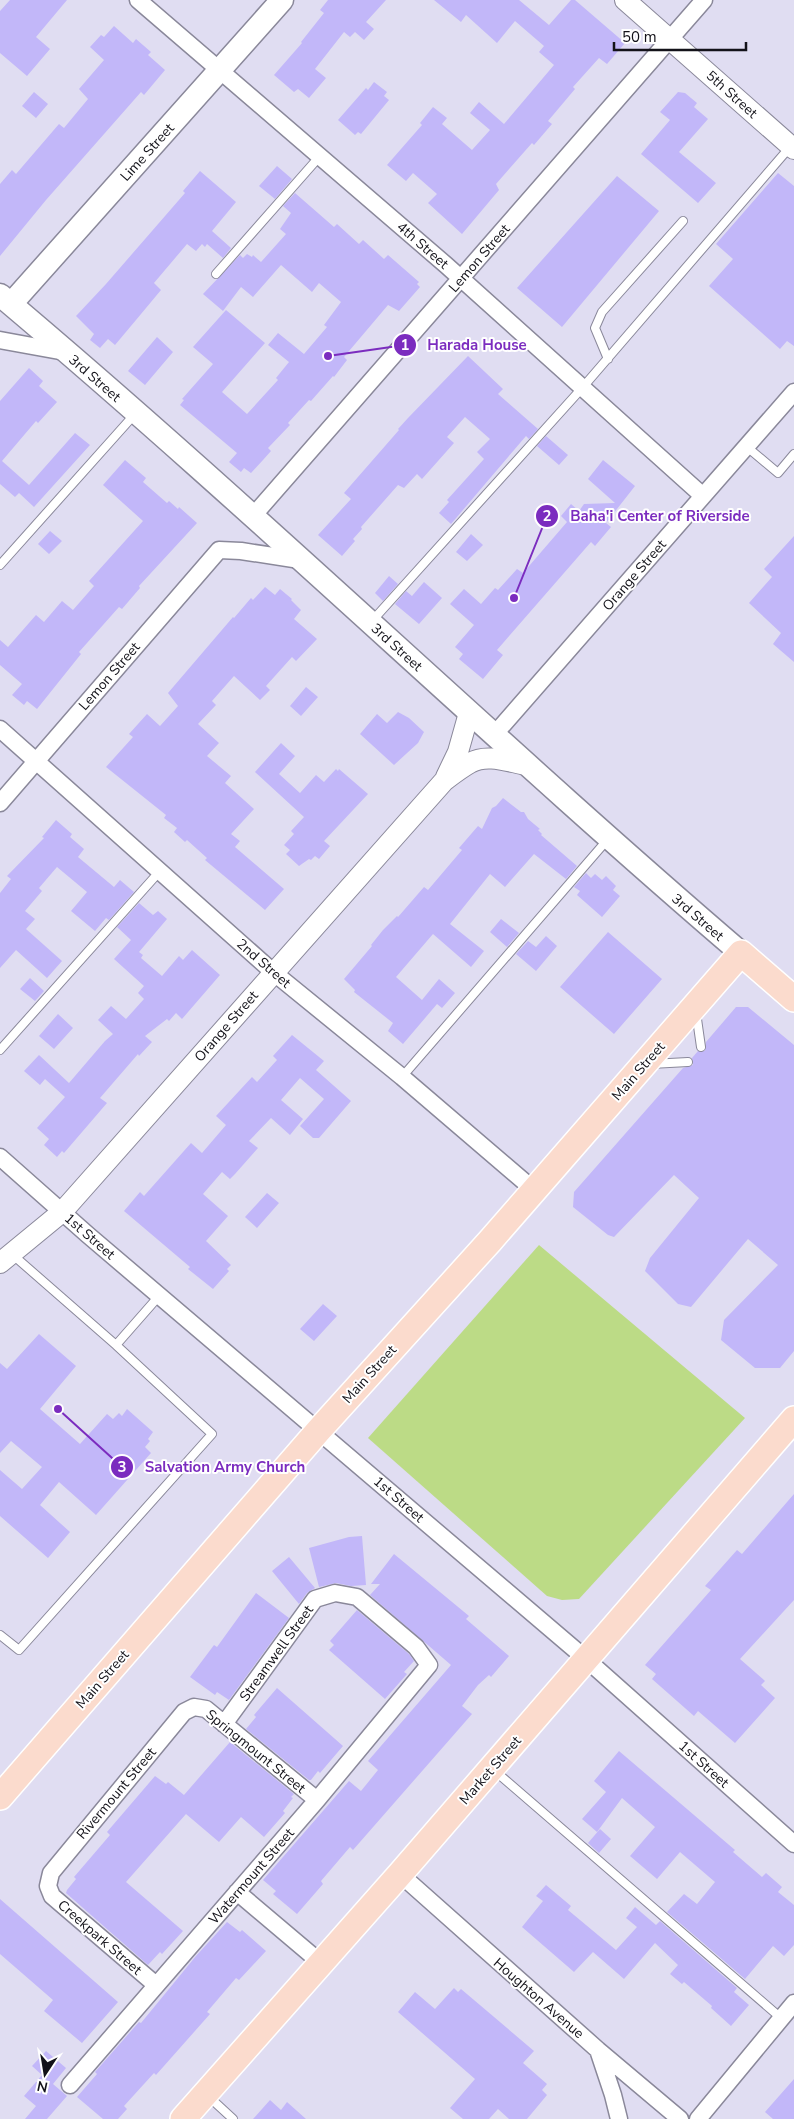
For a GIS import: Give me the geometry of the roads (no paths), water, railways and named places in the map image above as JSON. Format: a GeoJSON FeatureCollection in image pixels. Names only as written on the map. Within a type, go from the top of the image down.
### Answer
{"type":"FeatureCollection","features":[{"type":"Feature","properties":{"kind":"main road","name":"Lime Street"},"geometry":{"type":"LineString","coordinates":[[5,299],[220,70],[282,0]]}},
{"type":"Feature","properties":{"kind":"main road","name":"3rd Street"},"geometry":{"type":"LineString","coordinates":[[5,299],[253,516],[608,839],[794,999]]}},
{"type":"Feature","properties":{"kind":"main road","name":"Main Street"},"geometry":{"type":"LineString","coordinates":[[0,1797],[319,1430],[534,1190],[740,954]]}},
{"type":"Feature","properties":{"kind":"main road","name":"Market Street"},"geometry":{"type":"LineString","coordinates":[[183,2119],[400,1874],[793,1420]]}},
{"type":"Feature","properties":{"kind":"street","name":"4th Street"},"geometry":{"type":"LineString","coordinates":[[138,0],[461,278],[704,496]]}},
{"type":"Feature","properties":{"kind":"street","name":"5th Street"},"geometry":{"type":"LineString","coordinates":[[625,0],[792,147]]}},
{"type":"Feature","properties":{"kind":"street","name":"Lemon Street"},"geometry":{"type":"LineString","coordinates":[[253,516],[704,0]]}},
{"type":"Feature","properties":{"kind":"street"},"geometry":{"type":"LineString","coordinates":[[0,340],[65,352]]}},
{"type":"Feature","properties":{"kind":"street","name":"Orange Street"},"geometry":{"type":"LineString","coordinates":[[494,735],[794,392]]}},
{"type":"Feature","properties":{"kind":"street","name":"Lemon Street"},"geometry":{"type":"LineString","coordinates":[[0,803],[219,550],[300,560]]}},
{"type":"Feature","properties":{"kind":"street","name":"Orange Street"},"geometry":{"type":"LineString","coordinates":[[444,781],[458,752],[469,713]]}},
{"type":"Feature","properties":{"kind":"street","name":"2nd Street"},"geometry":{"type":"LineString","coordinates":[[0,730],[273,972],[402,1077],[534,1190]]}},
{"type":"Feature","properties":{"kind":"street","name":"Orange Street"},"geometry":{"type":"LineString","coordinates":[[6,1258],[62,1212],[444,781],[471,762],[491,758],[527,765]]}},
{"type":"Feature","properties":{"kind":"street","name":"1st Street"},"geometry":{"type":"LineString","coordinates":[[0,1157],[586,1659],[794,1844]]}},
{"type":"Feature","properties":{"kind":"street","name":"Watermount Street"},"geometry":{"type":"LineString","coordinates":[[70,2085],[317,1800],[429,1665],[416,1647],[357,1597],[335,1593]]}},
{"type":"Feature","properties":{"kind":"street","name":"Streamwell Street"},"geometry":{"type":"LineString","coordinates":[[224,1724],[315,1599],[335,1593]]}},
{"type":"Feature","properties":{"kind":"street","name":"Springmount Street"},"geometry":{"type":"LineString","coordinates":[[194,1707],[206,1709],[317,1800]]}},
{"type":"Feature","properties":{"kind":"street","name":"Rivermount Street"},"geometry":{"type":"LineString","coordinates":[[48,1886],[50,1873],[184,1712],[194,1707]]}},
{"type":"Feature","properties":{"kind":"street","name":"Houghton Avenue"},"geometry":{"type":"LineString","coordinates":[[400,1874],[598,2050],[680,2119]]}},
{"type":"Feature","properties":{"kind":"street","name":"Creekpark Street"},"geometry":{"type":"LineString","coordinates":[[48,1886],[52,1896],[156,1985]]}},
{"type":"Feature","properties":{"kind":"street"},"geometry":{"type":"LineString","coordinates":[[237,1892],[321,1963]]}},
{"type":"Feature","properties":{"kind":"street"},"geometry":{"type":"LineString","coordinates":[[698,2119],[794,2003]]}},
{"type":"Feature","properties":{"kind":"street"},"geometry":{"type":"LineString","coordinates":[[598,2050],[619,2119]]}},
{"type":"Feature","properties":{"kind":"lane"},"geometry":{"type":"LineString","coordinates":[[370,623],[608,359],[792,147]]}},
{"type":"Feature","properties":{"kind":"lane"},"geometry":{"type":"LineString","coordinates":[[216,274],[320,156]]}},
{"type":"Feature","properties":{"kind":"lane"},"geometry":{"type":"LineString","coordinates":[[608,359],[596,328],[602,312],[683,221]]}},
{"type":"Feature","properties":{"kind":"lane"},"geometry":{"type":"LineString","coordinates":[[0,565],[135,413]]}},
{"type":"Feature","properties":{"kind":"lane"},"geometry":{"type":"LineString","coordinates":[[747,447],[778,473],[794,454]]}},
{"type":"Feature","properties":{"kind":"lane"},"geometry":{"type":"LineString","coordinates":[[402,1077],[608,839]]}},
{"type":"Feature","properties":{"kind":"lane"},"geometry":{"type":"LineString","coordinates":[[0,1050],[160,871]]}},
{"type":"Feature","properties":{"kind":"lane"},"geometry":{"type":"LineString","coordinates":[[695,1007],[701,1047]]}},
{"type":"Feature","properties":{"kind":"lane"},"geometry":{"type":"LineString","coordinates":[[644,1064],[688,1062]]}},
{"type":"Feature","properties":{"kind":"lane"},"geometry":{"type":"LineString","coordinates":[[0,1635],[18,1650],[212,1434],[116,1345],[6,1258]]}},
{"type":"Feature","properties":{"kind":"lane"},"geometry":{"type":"LineString","coordinates":[[116,1345],[160,1296]]}},
{"type":"Feature","properties":{"kind":"lane"},"geometry":{"type":"LineString","coordinates":[[492,1768],[781,2018]]}},
{"type":"Feature","properties":{"kind":"lane"},"geometry":{"type":"LineString","coordinates":[[206,2094],[233,2119]]}},
{"type":"Feature","properties":{"kind":"place","name":"Harada House"},"geometry":{"type":"Point","coordinates":[328,356]}},
{"type":"Feature","properties":{"kind":"place","name":"Baha'i Center of Riverside"},"geometry":{"type":"Point","coordinates":[514,598]}},
{"type":"Feature","properties":{"kind":"place","name":"Salvation Army Church"},"geometry":{"type":"Point","coordinates":[58,1409]}}]}
